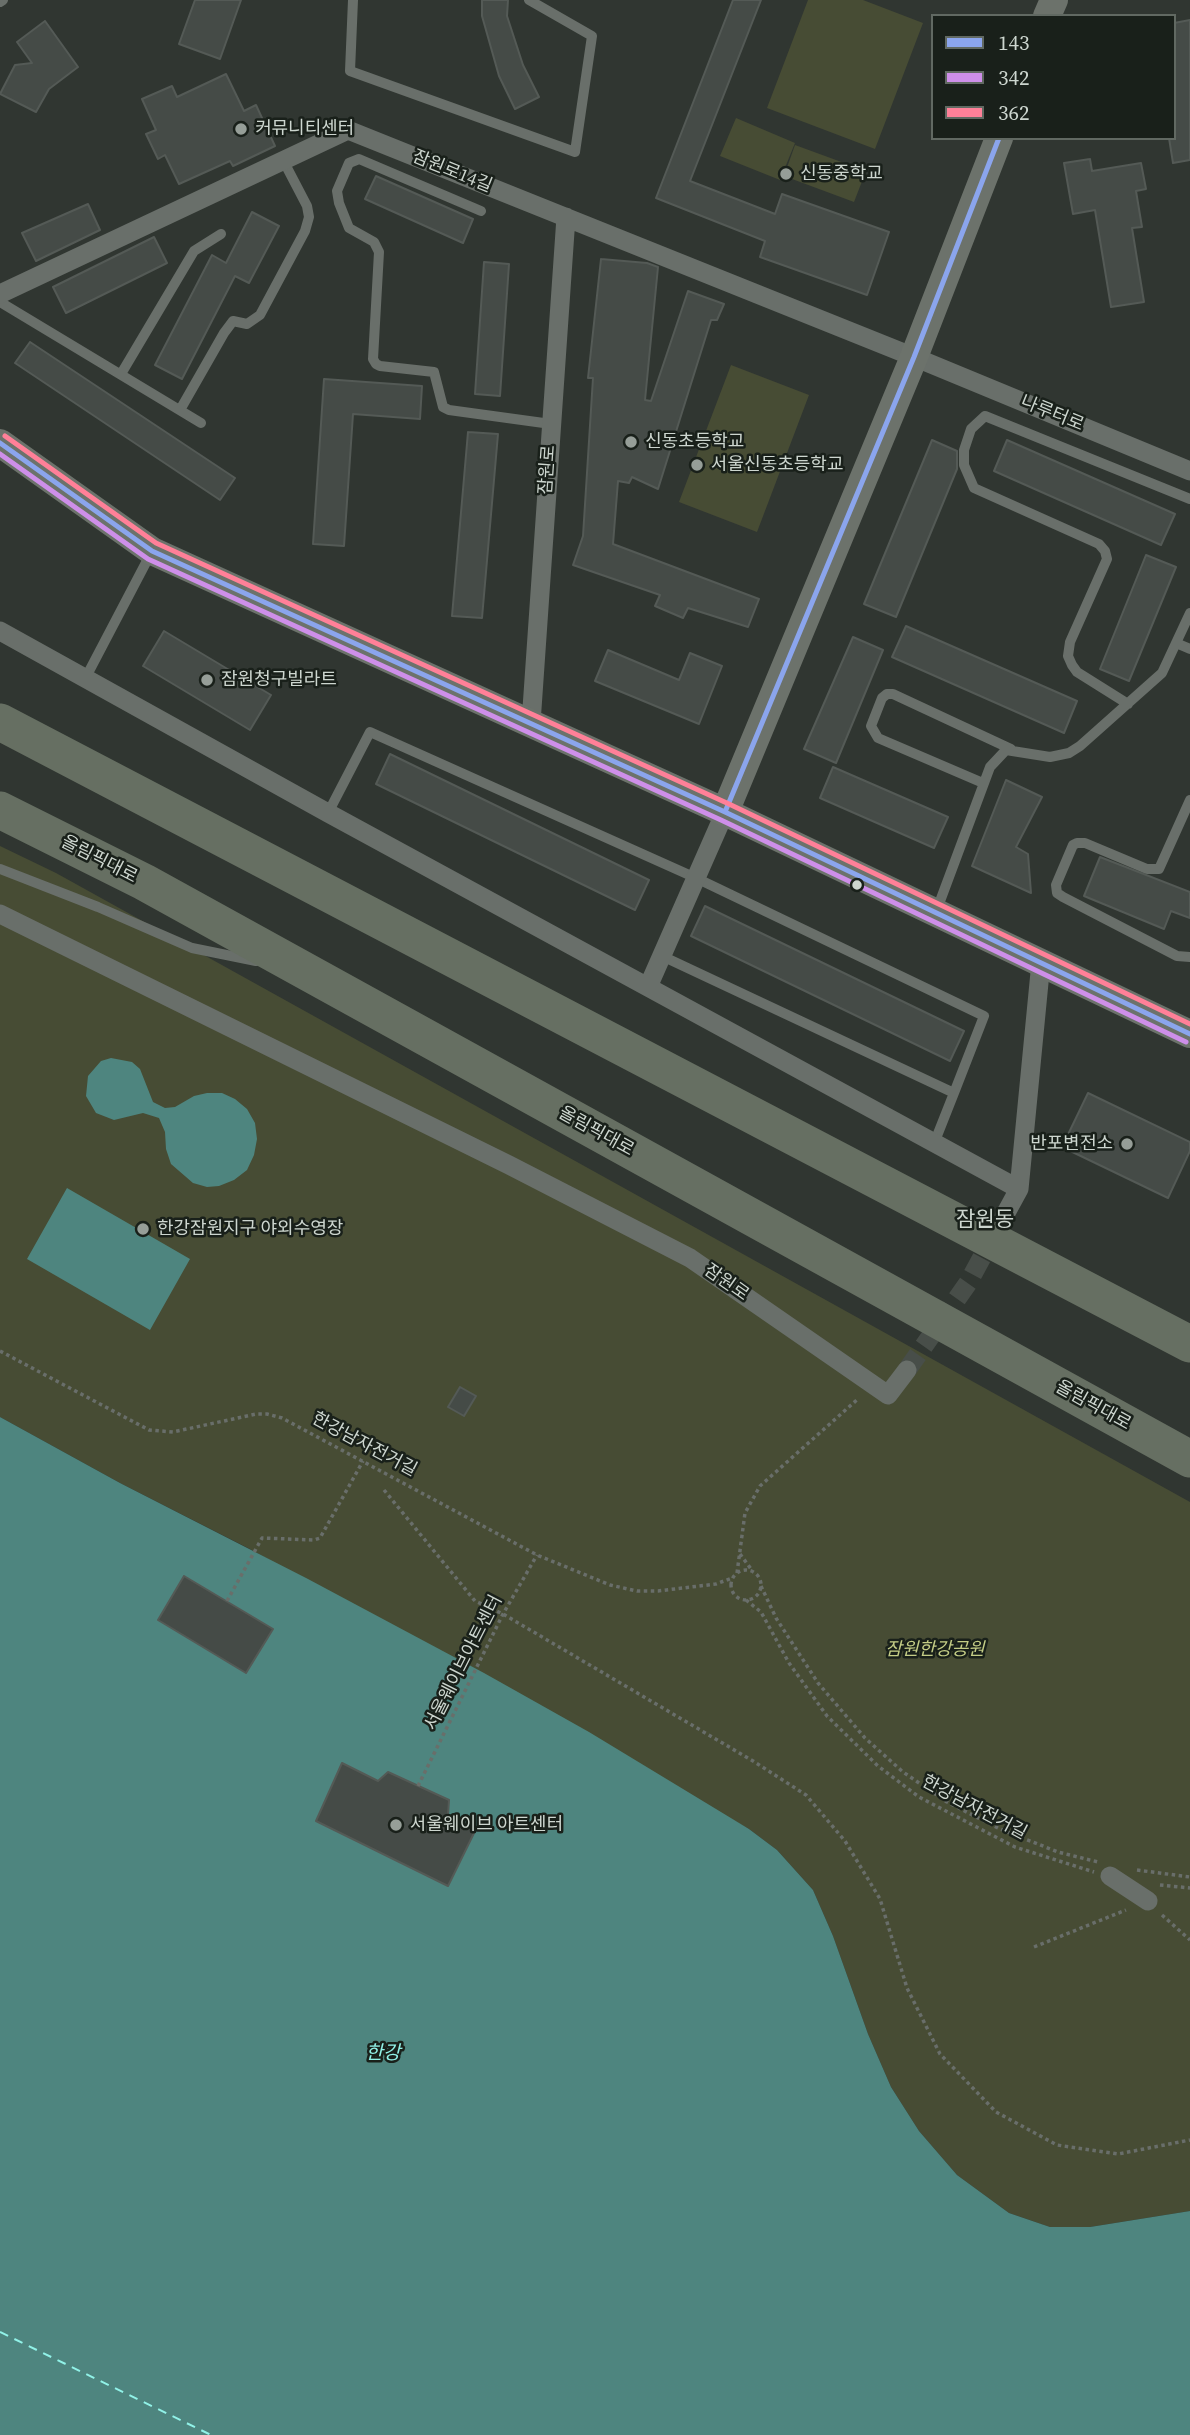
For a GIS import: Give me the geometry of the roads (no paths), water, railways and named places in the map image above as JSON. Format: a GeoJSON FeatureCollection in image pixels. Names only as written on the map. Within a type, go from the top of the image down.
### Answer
{"type":"FeatureCollection","features":[{"type":"Feature","properties":{"kind":"highway"},"geometry":{"type":"LineString","coordinates":[[0,722],[1190,1344]]}},
{"type":"Feature","properties":{"kind":"highway","name":"올림픽대로"},"geometry":{"type":"LineString","coordinates":[[0,810],[144,882],[1190,1459]]}},
{"type":"Feature","properties":{"kind":"main road"},"geometry":{"type":"LineString","coordinates":[[725,812],[914,357],[998,140]]}},
{"type":"Feature","properties":{"kind":"main road"},"geometry":{"type":"LineString","coordinates":[[0,443],[152,551],[725,812],[1190,1034]]}},
{"type":"Feature","properties":{"kind":"street","name":"잠원로14길"},"geometry":{"type":"LineString","coordinates":[[0,294],[348,130],[914,357]]}},
{"type":"Feature","properties":{"kind":"street","name":"잠원로"},"geometry":{"type":"LineString","coordinates":[[531,723],[566,217]]}},
{"type":"Feature","properties":{"kind":"street","name":"나루터로"},"geometry":{"type":"LineString","coordinates":[[914,357],[1190,471]]}},
{"type":"Feature","properties":{"kind":"street"},"geometry":{"type":"LineString","coordinates":[[0,631],[1019,1189]]}},
{"type":"Feature","properties":{"kind":"street"},"geometry":{"type":"LineString","coordinates":[[648,987],[725,812]]}},
{"type":"Feature","properties":{"kind":"street","name":"잠원로"},"geometry":{"type":"LineString","coordinates":[[0,914],[690,1258],[888,1395],[907,1370]]}},
{"type":"Feature","properties":{"kind":"street"},"geometry":{"type":"LineString","coordinates":[[1007,1211],[1019,1189],[1041,962]]}},
{"type":"Feature","properties":{"kind":"street"},"geometry":{"type":"LineString","coordinates":[[1108,1870],[1151,1893]]}},
{"type":"Feature","properties":{"kind":"lane"},"geometry":{"type":"LineString","coordinates":[[353,0],[350,71],[575,152],[592,36],[528,0]]}},
{"type":"Feature","properties":{"kind":"lane"},"geometry":{"type":"LineString","coordinates":[[379,167],[389,146]]}},
{"type":"Feature","properties":{"kind":"lane"},"geometry":{"type":"LineString","coordinates":[[481,211],[359,159],[349,163],[337,191],[349,228],[374,242],[379,252],[373,352],[376,364],[434,372],[443,407],[449,410],[551,424]]}},
{"type":"Feature","properties":{"kind":"lane"},"geometry":{"type":"LineString","coordinates":[[180,410],[233,321],[247,324],[260,314],[305,231],[309,217],[307,206],[283,160]]}},
{"type":"Feature","properties":{"kind":"lane"},"geometry":{"type":"LineString","coordinates":[[121,374],[194,251],[221,234]]}},
{"type":"Feature","properties":{"kind":"lane"},"geometry":{"type":"LineString","coordinates":[[0,302],[201,423]]}},
{"type":"Feature","properties":{"kind":"lane"},"geometry":{"type":"LineString","coordinates":[[1128,704],[1077,672],[1068,656],[1070,642],[1107,559],[1105,551],[1099,544],[974,488],[964,465],[964,450],[971,429],[985,416],[1190,499]]}},
{"type":"Feature","properties":{"kind":"lane"},"geometry":{"type":"LineString","coordinates":[[85,679],[152,551]]}},
{"type":"Feature","properties":{"kind":"lane"},"geometry":{"type":"LineString","coordinates":[[983,782],[878,738],[871,726],[882,698],[893,694],[1011,749],[1050,757],[1069,753],[1162,673],[1190,613]]}},
{"type":"Feature","properties":{"kind":"lane"},"geometry":{"type":"LineString","coordinates":[[1176,643],[1190,649]]}},
{"type":"Feature","properties":{"kind":"lane"},"geometry":{"type":"LineString","coordinates":[[328,813],[370,732],[696,878],[984,1017],[935,1141]]}},
{"type":"Feature","properties":{"kind":"lane"},"geometry":{"type":"LineString","coordinates":[[936,912],[983,782],[990,767],[1006,750],[1011,749]]}},
{"type":"Feature","properties":{"kind":"lane"},"geometry":{"type":"LineString","coordinates":[[1190,800],[1159,869],[1147,869],[1077,842],[1073,845],[1056,885],[1057,893],[1063,897],[1177,956],[1190,957]]}},
{"type":"Feature","properties":{"kind":"lane"},"geometry":{"type":"LineString","coordinates":[[0,869],[98,907],[192,948],[303,970]]}},
{"type":"Feature","properties":{"kind":"lane"},"geometry":{"type":"LineString","coordinates":[[662,956],[954,1093]]}},
{"type":"Feature","properties":{"kind":"water"},"geometry":{"type":"Polygon","coordinates":[[[111,1058],[132,1062],[140,1069],[153,1102],[165,1108],[175,1107],[194,1096],[207,1093],[222,1093],[235,1099],[247,1109],[255,1123],[257,1139],[247,1170],[234,1180],[219,1186],[207,1187],[193,1183],[171,1164],[166,1149],[165,1132],[159,1118],[143,1113],[114,1120],[96,1113],[86,1096],[88,1076],[101,1061],[111,1058]]]}},
{"type":"Feature","properties":{"kind":"water"},"geometry":{"type":"Polygon","coordinates":[[[67,1188],[190,1259],[150,1330],[27,1259],[67,1188]]]}},
{"type":"Feature","properties":{"kind":"water","name":"한강"},"geometry":{"type":"Polygon","coordinates":[[[0,1417],[120,1483],[484,1673],[589,1732],[749,1829],[777,1850],[813,1890],[891,2087],[919,2131],[957,2175],[1009,2213],[1050,2227],[1090,2227],[1190,2211],[1190,2435],[0,2435],[0,1417]]]}},
{"type":"Feature","properties":{"kind":"tunnel"},"geometry":{"type":"LineString","coordinates":[[907,1370],[968,1283],[1007,1211]]}},
{"type":"Feature","properties":{"kind":"place","name":"커뮤니티센터"},"geometry":{"type":"Point","coordinates":[241,129]}},
{"type":"Feature","properties":{"kind":"place","name":"신동중학교"},"geometry":{"type":"Point","coordinates":[786,174]}},
{"type":"Feature","properties":{"kind":"place","name":"신동초등학교"},"geometry":{"type":"Point","coordinates":[631,442]}},
{"type":"Feature","properties":{"kind":"place","name":"서울신동초등학교"},"geometry":{"type":"Point","coordinates":[697,465]}},
{"type":"Feature","properties":{"kind":"place","name":"잠원청구빌라트"},"geometry":{"type":"Point","coordinates":[207,680]}},
{"type":"Feature","properties":{"kind":"place","name":"반포변전소"},"geometry":{"type":"Point","coordinates":[1127,1144]}},
{"type":"Feature","properties":{"kind":"place","name":"한강잠원지구 야외수영장"},"geometry":{"type":"Point","coordinates":[143,1229]}},
{"type":"Feature","properties":{"kind":"place","name":"서울웨이브 아트센터"},"geometry":{"type":"Point","coordinates":[396,1825]}},
{"type":"Feature","properties":{"kind":"district","name":"잠원동"},"geometry":{"type":"Point","coordinates":[985,1221]}},
{"type":"Feature","properties":{"kind":"park label","name":"잠원한강공원"},"geometry":{"type":"Point","coordinates":[935,1650]}}]}
